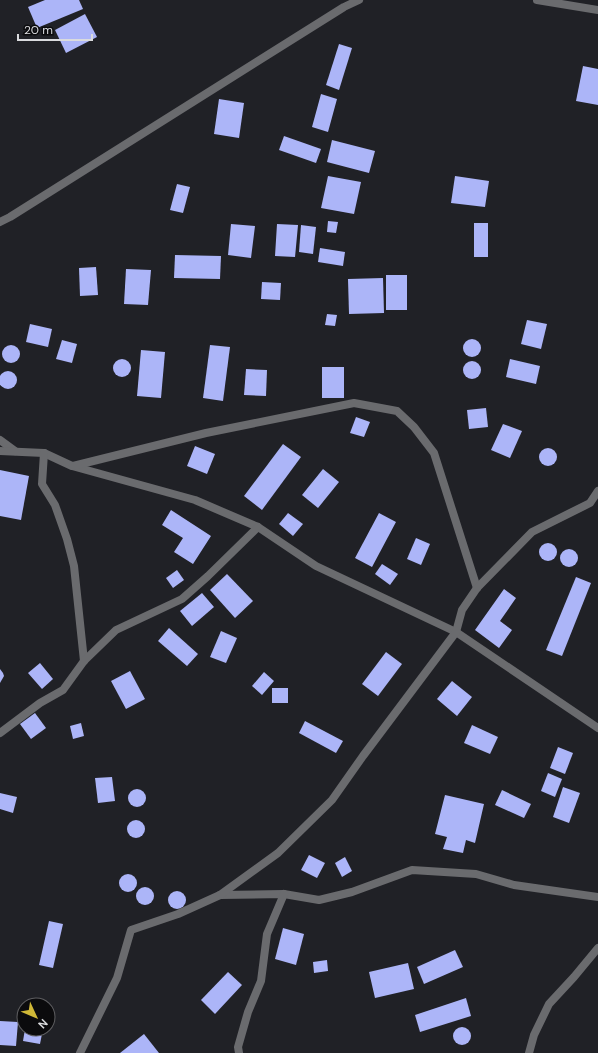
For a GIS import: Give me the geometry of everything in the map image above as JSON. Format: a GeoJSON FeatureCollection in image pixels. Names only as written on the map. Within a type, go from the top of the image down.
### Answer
{"type":"FeatureCollection","features":[{"type":"Feature","properties":{"kind":"street"},"geometry":{"type":"LineString","coordinates":[[0,222],[359,0]]}},
{"type":"Feature","properties":{"kind":"street"},"geometry":{"type":"LineString","coordinates":[[537,0],[598,10]]}},
{"type":"Feature","properties":{"kind":"street"},"geometry":{"type":"LineString","coordinates":[[72,466],[206,433],[354,403],[397,411],[414,426],[434,453],[477,588]]}},
{"type":"Feature","properties":{"kind":"street"},"geometry":{"type":"LineString","coordinates":[[0,440],[15,451]]}},
{"type":"Feature","properties":{"kind":"street"},"geometry":{"type":"LineString","coordinates":[[0,451],[44,453],[72,466],[195,500],[258,527],[316,566],[456,632],[598,728]]}},
{"type":"Feature","properties":{"kind":"street"},"geometry":{"type":"LineString","coordinates":[[44,453],[42,484],[55,505],[74,566],[84,661]]}},
{"type":"Feature","properties":{"kind":"street"},"geometry":{"type":"LineString","coordinates":[[80,1053],[117,978],[131,930],[178,914],[220,895],[278,853],[332,800],[362,756],[456,632],[462,610],[477,588],[532,532],[590,503],[598,491]]}},
{"type":"Feature","properties":{"kind":"street"},"geometry":{"type":"LineString","coordinates":[[0,733],[40,703],[63,690],[84,661],[116,630],[182,599],[258,527]]}},
{"type":"Feature","properties":{"kind":"street"},"geometry":{"type":"LineString","coordinates":[[220,895],[284,894],[319,900],[352,892],[412,870],[476,874],[514,885],[598,897]]}},
{"type":"Feature","properties":{"kind":"street"},"geometry":{"type":"LineString","coordinates":[[239,1053],[238,1046],[248,1012],[261,981],[267,934],[284,894]]}},
{"type":"Feature","properties":{"kind":"street"},"geometry":{"type":"LineString","coordinates":[[529,1053],[534,1035],[549,1004],[598,948]]}},
{"type":"Feature","properties":{"kind":"building"},"geometry":{"type":"Polygon","coordinates":[[[45,0],[79,0],[83,9],[37,28],[28,7],[45,0]]]}},
{"type":"Feature","properties":{"kind":"building"},"geometry":{"type":"Polygon","coordinates":[[[85,14],[97,37],[66,53],[55,30],[85,14]]]}},
{"type":"Feature","properties":{"kind":"building"},"geometry":{"type":"Polygon","coordinates":[[[339,44],[352,48],[339,90],[326,85],[339,44]]]}},
{"type":"Feature","properties":{"kind":"building"},"geometry":{"type":"Polygon","coordinates":[[[583,66],[598,69],[598,105],[576,101],[583,66]]]}},
{"type":"Feature","properties":{"kind":"building"},"geometry":{"type":"Polygon","coordinates":[[[321,94],[337,99],[328,132],[312,127],[321,94]]]}},
{"type":"Feature","properties":{"kind":"building"},"geometry":{"type":"Polygon","coordinates":[[[219,99],[244,103],[239,138],[214,134],[219,99]]]}},
{"type":"Feature","properties":{"kind":"building"},"geometry":{"type":"Polygon","coordinates":[[[284,136],[321,149],[316,163],[279,150],[284,136]]]}},
{"type":"Feature","properties":{"kind":"building"},"geometry":{"type":"Polygon","coordinates":[[[332,140],[375,151],[369,173],[327,162],[332,140]]]}},
{"type":"Feature","properties":{"kind":"building"},"geometry":{"type":"Polygon","coordinates":[[[328,176],[361,182],[354,214],[321,208],[328,176]]]}},
{"type":"Feature","properties":{"kind":"building"},"geometry":{"type":"Polygon","coordinates":[[[455,176],[489,181],[485,207],[451,203],[455,176]]]}},
{"type":"Feature","properties":{"kind":"building"},"geometry":{"type":"Polygon","coordinates":[[[177,184],[190,187],[183,213],[170,210],[177,184]]]}},
{"type":"Feature","properties":{"kind":"building"},"geometry":{"type":"Polygon","coordinates":[[[328,221],[338,222],[336,233],[327,232],[328,221]]]}},
{"type":"Feature","properties":{"kind":"building"},"geometry":{"type":"Polygon","coordinates":[[[474,223],[488,223],[488,257],[474,257],[474,223]]]}},
{"type":"Feature","properties":{"kind":"building"},"geometry":{"type":"Polygon","coordinates":[[[231,224],[255,226],[251,258],[228,255],[231,224]]]}},
{"type":"Feature","properties":{"kind":"building"},"geometry":{"type":"Polygon","coordinates":[[[277,224],[298,225],[295,257],[275,256],[277,224]]]}},
{"type":"Feature","properties":{"kind":"building"},"geometry":{"type":"Polygon","coordinates":[[[301,225],[316,227],[313,254],[299,252],[301,225]]]}},
{"type":"Feature","properties":{"kind":"building"},"geometry":{"type":"Polygon","coordinates":[[[320,248],[345,252],[343,266],[318,262],[320,248]]]}},
{"type":"Feature","properties":{"kind":"building"},"geometry":{"type":"Polygon","coordinates":[[[175,255],[221,256],[220,279],[174,278],[175,255]]]}},
{"type":"Feature","properties":{"kind":"building"},"geometry":{"type":"Polygon","coordinates":[[[96,267],[98,295],[80,296],[79,268],[96,267]]]}},
{"type":"Feature","properties":{"kind":"building"},"geometry":{"type":"Polygon","coordinates":[[[126,269],[151,270],[148,305],[124,304],[126,269]]]}},
{"type":"Feature","properties":{"kind":"building"},"geometry":{"type":"Polygon","coordinates":[[[386,275],[407,275],[407,310],[386,310],[386,275]]]}},
{"type":"Feature","properties":{"kind":"building"},"geometry":{"type":"Polygon","coordinates":[[[383,278],[384,313],[349,314],[348,279],[383,278]]]}},
{"type":"Feature","properties":{"kind":"building"},"geometry":{"type":"Polygon","coordinates":[[[262,282],[281,283],[280,300],[261,299],[262,282]]]}},
{"type":"Feature","properties":{"kind":"building"},"geometry":{"type":"Polygon","coordinates":[[[327,314],[337,315],[335,326],[325,325],[327,314]]]}},
{"type":"Feature","properties":{"kind":"building"},"geometry":{"type":"Polygon","coordinates":[[[527,320],[547,324],[541,349],[521,344],[527,320]]]}},
{"type":"Feature","properties":{"kind":"building"},"geometry":{"type":"Polygon","coordinates":[[[30,324],[52,329],[48,347],[26,342],[30,324]]]}},
{"type":"Feature","properties":{"kind":"building"},"geometry":{"type":"Polygon","coordinates":[[[472,339],[478,342],[481,348],[478,354],[472,357],[466,354],[463,348],[466,342],[472,339]]]}},
{"type":"Feature","properties":{"kind":"building"},"geometry":{"type":"Polygon","coordinates":[[[62,340],[77,344],[72,363],[56,359],[62,340]]]}},
{"type":"Feature","properties":{"kind":"building"},"geometry":{"type":"Polygon","coordinates":[[[11,345],[17,348],[20,354],[17,360],[11,363],[5,360],[2,354],[5,348],[11,345]]]}},
{"type":"Feature","properties":{"kind":"building"},"geometry":{"type":"Polygon","coordinates":[[[210,345],[230,347],[223,401],[203,398],[210,345]]]}},
{"type":"Feature","properties":{"kind":"building"},"geometry":{"type":"Polygon","coordinates":[[[141,350],[165,352],[161,398],[137,396],[141,350]]]}},
{"type":"Feature","properties":{"kind":"building"},"geometry":{"type":"Polygon","coordinates":[[[122,359],[128,362],[131,368],[128,374],[122,377],[116,374],[113,368],[116,362],[122,359]]]}},
{"type":"Feature","properties":{"kind":"building"},"geometry":{"type":"Polygon","coordinates":[[[510,359],[540,366],[536,384],[506,377],[510,359]]]}},
{"type":"Feature","properties":{"kind":"building"},"geometry":{"type":"Polygon","coordinates":[[[472,361],[478,364],[481,370],[478,376],[472,379],[466,376],[463,370],[466,364],[472,361]]]}},
{"type":"Feature","properties":{"kind":"building"},"geometry":{"type":"Polygon","coordinates":[[[322,367],[344,367],[344,398],[322,398],[322,367]]]}},
{"type":"Feature","properties":{"kind":"building"},"geometry":{"type":"Polygon","coordinates":[[[246,369],[267,370],[266,396],[244,395],[246,369]]]}},
{"type":"Feature","properties":{"kind":"building"},"geometry":{"type":"Polygon","coordinates":[[[8,371],[14,374],[17,380],[14,386],[8,389],[2,386],[-1,380],[2,374],[8,371]]]}},
{"type":"Feature","properties":{"kind":"building"},"geometry":{"type":"Polygon","coordinates":[[[486,408],[488,427],[469,429],[467,410],[486,408]]]}},
{"type":"Feature","properties":{"kind":"building"},"geometry":{"type":"Polygon","coordinates":[[[356,417],[370,422],[364,437],[350,433],[356,417]]]}},
{"type":"Feature","properties":{"kind":"building"},"geometry":{"type":"Polygon","coordinates":[[[503,424],[522,431],[510,458],[491,450],[503,424]]]}},
{"type":"Feature","properties":{"kind":"building"},"geometry":{"type":"Polygon","coordinates":[[[283,444],[301,457],[262,510],[244,496],[283,444]]]}},
{"type":"Feature","properties":{"kind":"building"},"geometry":{"type":"Polygon","coordinates":[[[195,446],[215,454],[207,474],[187,466],[195,446]]]}},
{"type":"Feature","properties":{"kind":"building"},"geometry":{"type":"Polygon","coordinates":[[[548,448],[554,451],[557,457],[554,463],[548,466],[542,463],[539,457],[542,451],[548,448]]]}},
{"type":"Feature","properties":{"kind":"building"},"geometry":{"type":"Polygon","coordinates":[[[323,469],[339,482],[318,508],[302,495],[323,469]]]}},
{"type":"Feature","properties":{"kind":"building"},"geometry":{"type":"Polygon","coordinates":[[[0,470],[29,476],[21,520],[0,516],[0,470]]]}},
{"type":"Feature","properties":{"kind":"building"},"geometry":{"type":"Polygon","coordinates":[[[171,510],[211,536],[193,564],[174,552],[183,538],[162,525],[171,510]]]}},
{"type":"Feature","properties":{"kind":"building"},"geometry":{"type":"Polygon","coordinates":[[[288,513],[303,524],[293,536],[279,524],[288,513]]]}},
{"type":"Feature","properties":{"kind":"building"},"geometry":{"type":"Polygon","coordinates":[[[379,513],[396,522],[372,567],[355,558],[379,513]]]}},
{"type":"Feature","properties":{"kind":"building"},"geometry":{"type":"Polygon","coordinates":[[[416,538],[430,544],[421,565],[407,559],[416,538]]]}},
{"type":"Feature","properties":{"kind":"building"},"geometry":{"type":"Polygon","coordinates":[[[548,543],[554,546],[557,552],[554,558],[548,561],[542,558],[539,552],[542,546],[548,543]]]}},
{"type":"Feature","properties":{"kind":"building"},"geometry":{"type":"Polygon","coordinates":[[[569,549],[575,552],[578,558],[575,564],[569,567],[563,564],[560,558],[563,552],[569,549]]]}},
{"type":"Feature","properties":{"kind":"building"},"geometry":{"type":"Polygon","coordinates":[[[382,564],[398,574],[390,585],[375,574],[382,564]]]}},
{"type":"Feature","properties":{"kind":"building"},"geometry":{"type":"Polygon","coordinates":[[[177,570],[184,580],[173,588],[166,578],[177,570]]]}},
{"type":"Feature","properties":{"kind":"building"},"geometry":{"type":"Polygon","coordinates":[[[227,574],[253,601],[235,618],[210,590],[227,574]]]}},
{"type":"Feature","properties":{"kind":"building"},"geometry":{"type":"Polygon","coordinates":[[[576,577],[591,583],[562,656],[546,650],[576,577]]]}},
{"type":"Feature","properties":{"kind":"building"},"geometry":{"type":"Polygon","coordinates":[[[504,589],[516,598],[500,621],[512,630],[499,648],[475,630],[504,589]]]}},
{"type":"Feature","properties":{"kind":"building"},"geometry":{"type":"Polygon","coordinates":[[[202,593],[214,607],[192,626],[180,611],[202,593]]]}},
{"type":"Feature","properties":{"kind":"building"},"geometry":{"type":"Polygon","coordinates":[[[169,628],[198,654],[187,666],[158,641],[169,628]]]}},
{"type":"Feature","properties":{"kind":"building"},"geometry":{"type":"Polygon","coordinates":[[[221,631],[237,638],[226,663],[210,657],[221,631]]]}},
{"type":"Feature","properties":{"kind":"building"},"geometry":{"type":"Polygon","coordinates":[[[386,652],[402,664],[378,696],[362,684],[386,652]]]}},
{"type":"Feature","properties":{"kind":"building"},"geometry":{"type":"Polygon","coordinates":[[[40,663],[53,679],[42,689],[28,673],[40,663]]]}},
{"type":"Feature","properties":{"kind":"building"},"geometry":{"type":"Polygon","coordinates":[[[0,669],[4,676],[0,683],[0,669]]]}},
{"type":"Feature","properties":{"kind":"building"},"geometry":{"type":"Polygon","coordinates":[[[130,671],[145,699],[126,709],[111,681],[130,671]]]}},
{"type":"Feature","properties":{"kind":"building"},"geometry":{"type":"Polygon","coordinates":[[[264,672],[274,681],[262,695],[252,686],[264,672]]]}},
{"type":"Feature","properties":{"kind":"building"},"geometry":{"type":"Polygon","coordinates":[[[452,681],[472,697],[457,716],[437,699],[452,681]]]}},
{"type":"Feature","properties":{"kind":"building"},"geometry":{"type":"Polygon","coordinates":[[[272,688],[288,688],[288,703],[272,703],[272,688]]]}},
{"type":"Feature","properties":{"kind":"building"},"geometry":{"type":"Polygon","coordinates":[[[35,713],[46,728],[31,739],[20,724],[35,713]]]}},
{"type":"Feature","properties":{"kind":"building"},"geometry":{"type":"Polygon","coordinates":[[[305,721],[343,741],[336,753],[299,733],[305,721]]]}},
{"type":"Feature","properties":{"kind":"building"},"geometry":{"type":"Polygon","coordinates":[[[81,723],[84,736],[73,739],[70,726],[81,723]]]}},
{"type":"Feature","properties":{"kind":"building"},"geometry":{"type":"Polygon","coordinates":[[[472,725],[498,737],[490,754],[464,743],[472,725]]]}},
{"type":"Feature","properties":{"kind":"building"},"geometry":{"type":"Polygon","coordinates":[[[558,747],[573,753],[565,774],[550,768],[558,747]]]}},
{"type":"Feature","properties":{"kind":"building"},"geometry":{"type":"Polygon","coordinates":[[[548,773],[562,779],[555,797],[541,791],[548,773]]]}},
{"type":"Feature","properties":{"kind":"building"},"geometry":{"type":"Polygon","coordinates":[[[112,777],[115,801],[98,803],[95,778],[112,777]]]}},
{"type":"Feature","properties":{"kind":"building"},"geometry":{"type":"Polygon","coordinates":[[[563,787],[580,793],[569,823],[553,817],[563,787]]]}},
{"type":"Feature","properties":{"kind":"building"},"geometry":{"type":"Polygon","coordinates":[[[137,789],[143,792],[146,798],[143,804],[137,807],[131,804],[128,798],[131,792],[137,789]]]}},
{"type":"Feature","properties":{"kind":"building"},"geometry":{"type":"Polygon","coordinates":[[[502,790],[531,804],[524,818],[495,805],[502,790]]]}},
{"type":"Feature","properties":{"kind":"building"},"geometry":{"type":"Polygon","coordinates":[[[0,793],[17,797],[13,813],[0,809],[0,793]]]}},
{"type":"Feature","properties":{"kind":"building"},"geometry":{"type":"Polygon","coordinates":[[[445,795],[484,804],[475,843],[466,840],[463,853],[443,849],[447,837],[435,834],[445,795]]]}},
{"type":"Feature","properties":{"kind":"building"},"geometry":{"type":"Polygon","coordinates":[[[136,820],[142,823],[145,829],[142,835],[136,838],[130,835],[127,829],[130,823],[136,820]]]}},
{"type":"Feature","properties":{"kind":"building"},"geometry":{"type":"Polygon","coordinates":[[[309,855],[325,863],[317,878],[301,870],[309,855]]]}},
{"type":"Feature","properties":{"kind":"building"},"geometry":{"type":"Polygon","coordinates":[[[345,857],[352,871],[342,877],[335,863],[345,857]]]}},
{"type":"Feature","properties":{"kind":"building"},"geometry":{"type":"Polygon","coordinates":[[[128,874],[134,877],[137,883],[134,889],[128,892],[122,889],[119,883],[122,877],[128,874]]]}},
{"type":"Feature","properties":{"kind":"building"},"geometry":{"type":"Polygon","coordinates":[[[145,887],[151,890],[154,896],[151,902],[145,905],[139,902],[136,896],[139,890],[145,887]]]}},
{"type":"Feature","properties":{"kind":"building"},"geometry":{"type":"Polygon","coordinates":[[[177,891],[183,894],[186,900],[183,906],[177,909],[171,906],[168,900],[171,894],[177,891]]]}},
{"type":"Feature","properties":{"kind":"building"},"geometry":{"type":"Polygon","coordinates":[[[49,921],[63,924],[53,968],[39,965],[49,921]]]}},
{"type":"Feature","properties":{"kind":"building"},"geometry":{"type":"Polygon","coordinates":[[[283,928],[304,934],[296,965],[275,959],[283,928]]]}},
{"type":"Feature","properties":{"kind":"building"},"geometry":{"type":"Polygon","coordinates":[[[455,950],[463,967],[424,984],[417,967],[455,950]]]}},
{"type":"Feature","properties":{"kind":"building"},"geometry":{"type":"Polygon","coordinates":[[[327,960],[328,971],[314,973],[313,962],[327,960]]]}},
{"type":"Feature","properties":{"kind":"building"},"geometry":{"type":"Polygon","coordinates":[[[408,963],[414,989],[375,998],[369,972],[408,963]]]}},
{"type":"Feature","properties":{"kind":"building"},"geometry":{"type":"Polygon","coordinates":[[[228,972],[242,985],[215,1014],[201,1000],[228,972]]]}},
{"type":"Feature","properties":{"kind":"building"},"geometry":{"type":"Polygon","coordinates":[[[466,998],[471,1016],[420,1032],[415,1015],[466,998]]]}},
{"type":"Feature","properties":{"kind":"building"},"geometry":{"type":"Polygon","coordinates":[[[0,1021],[16,1022],[16,1046],[0,1045],[0,1021]]]}},
{"type":"Feature","properties":{"kind":"building"},"geometry":{"type":"Polygon","coordinates":[[[462,1027],[468,1030],[471,1036],[468,1042],[462,1045],[456,1042],[453,1036],[456,1030],[462,1027]]]}},
{"type":"Feature","properties":{"kind":"building"},"geometry":{"type":"Polygon","coordinates":[[[144,1034],[159,1053],[120,1053],[144,1034]]]}},
{"type":"Feature","properties":{"kind":"building"},"geometry":{"type":"Polygon","coordinates":[[[24,1037],[41,1037],[40,1044],[23,1041],[24,1037]]]}}]}
